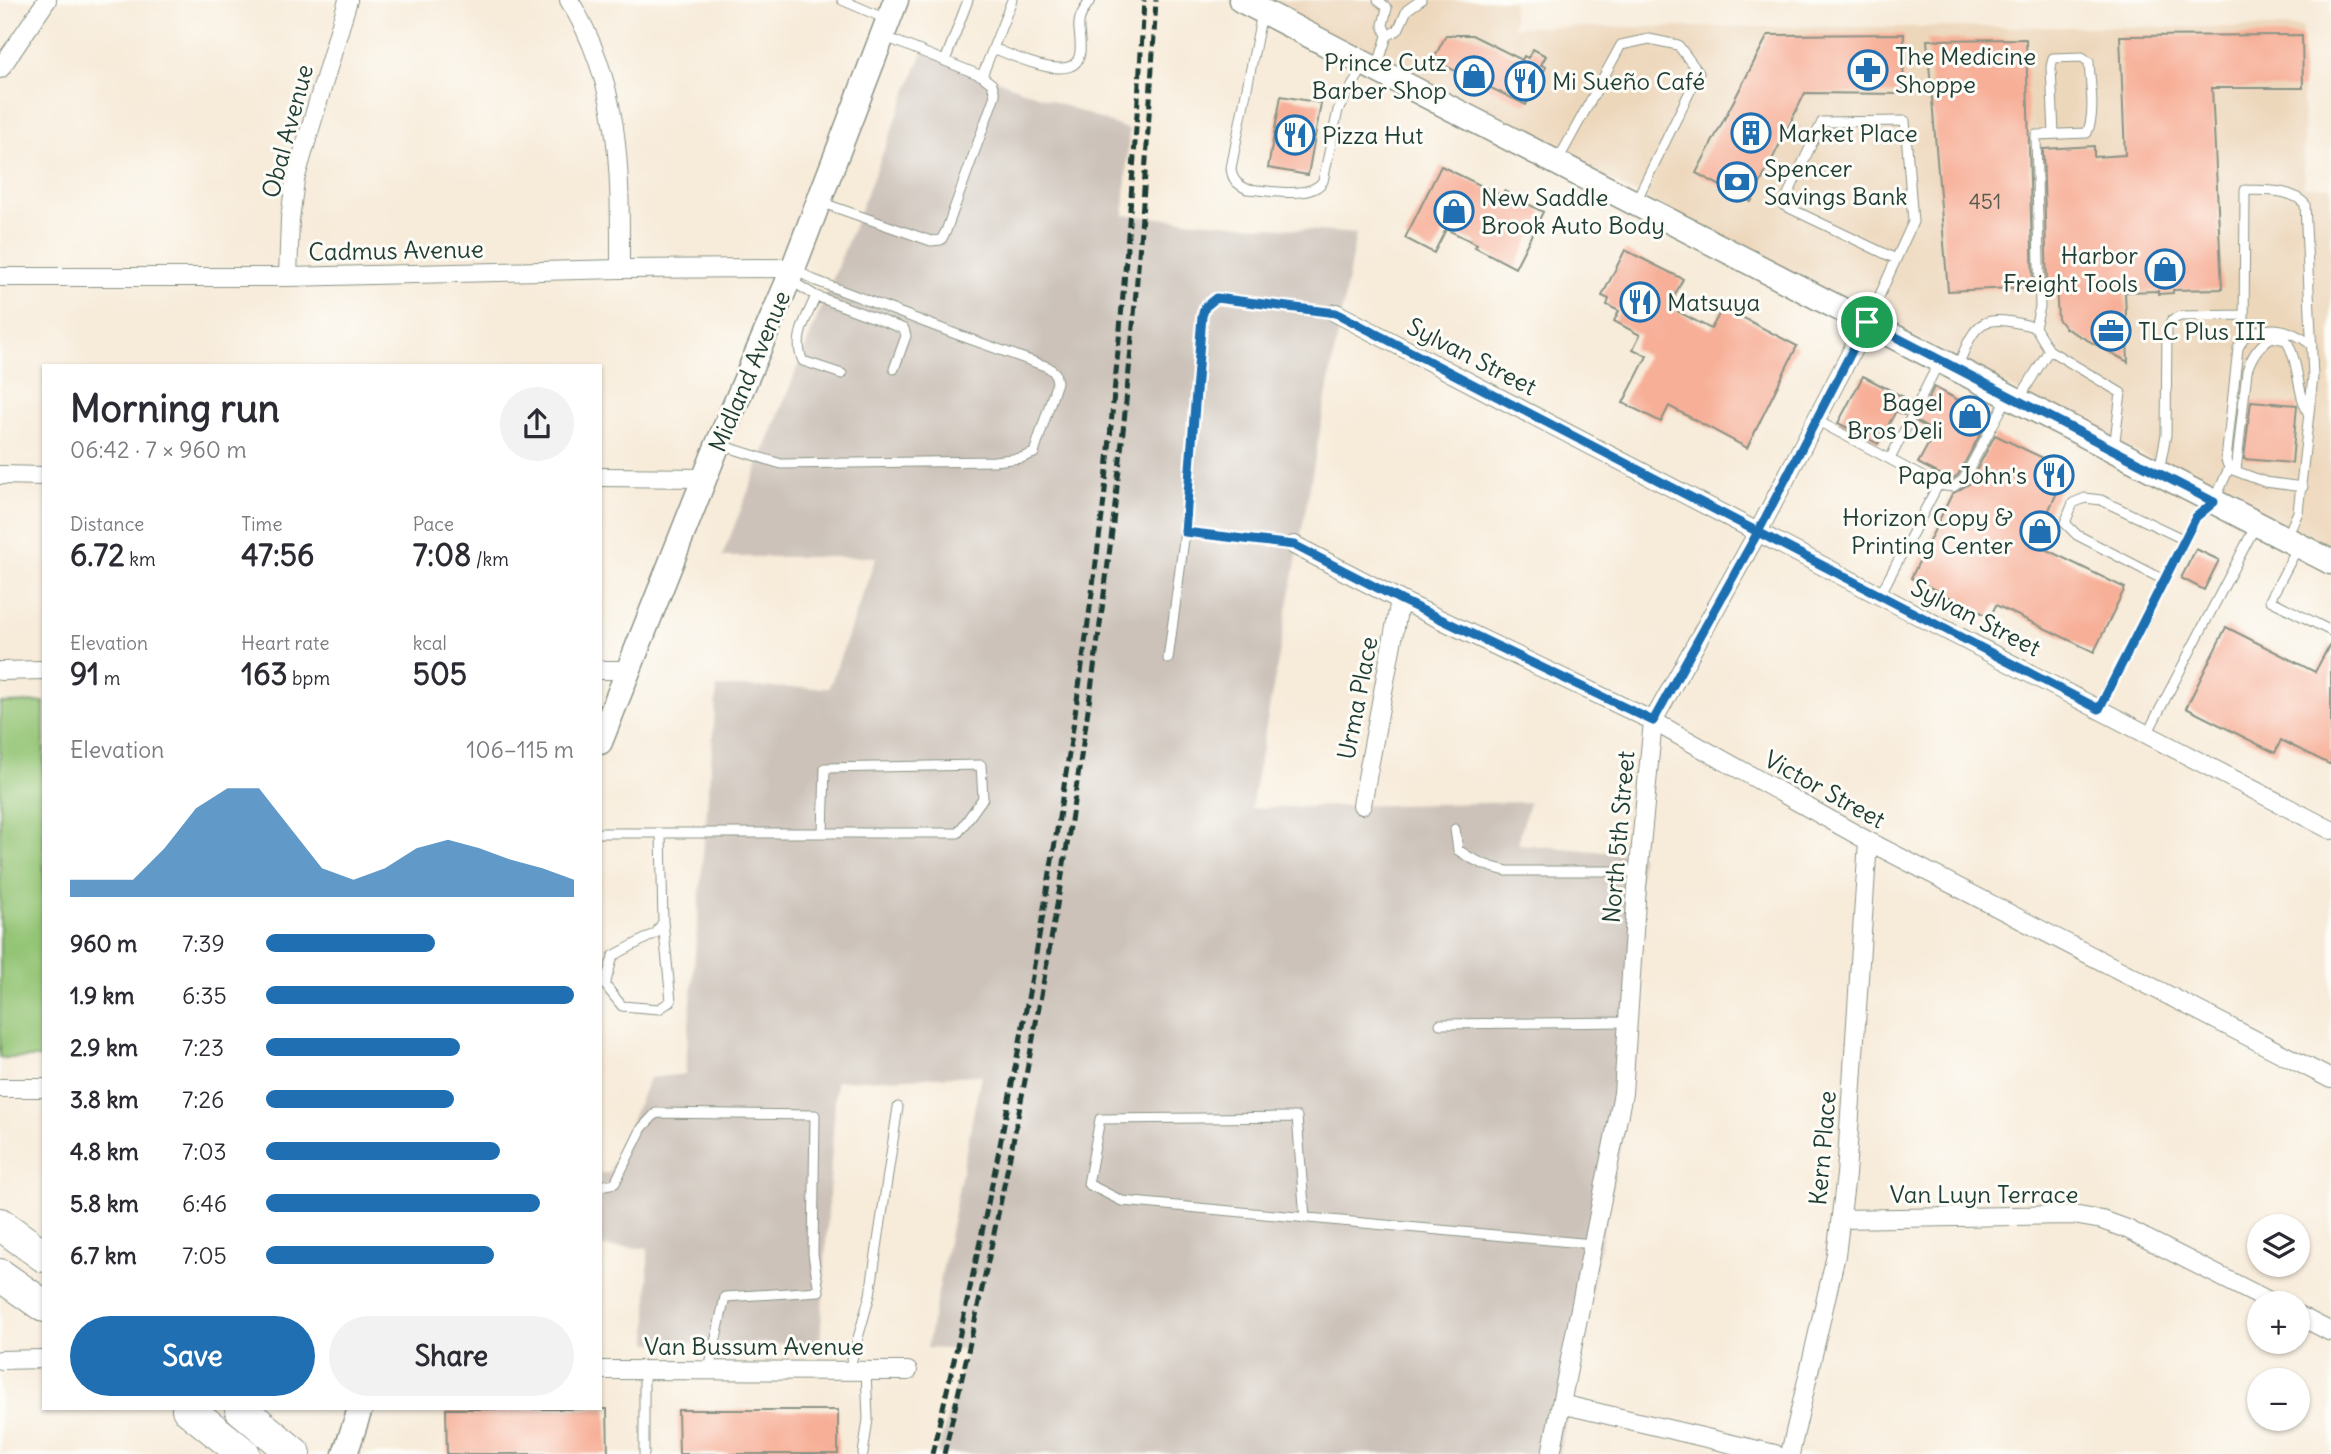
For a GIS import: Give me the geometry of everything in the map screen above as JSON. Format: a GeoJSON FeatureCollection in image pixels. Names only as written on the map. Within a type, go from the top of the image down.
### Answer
{"type":"FeatureCollection","features":[{"type":"Feature","properties":{"kind":"highway"},"geometry":{"type":"LineString","coordinates":[[0,1224],[42,1255]]}},
{"type":"Feature","properties":{"kind":"highway"},"geometry":{"type":"LineString","coordinates":[[0,1275],[42,1305]]}},
{"type":"Feature","properties":{"kind":"highway"},"geometry":{"type":"LineString","coordinates":[[189,1410],[244,1454]]}},
{"type":"Feature","properties":{"kind":"highway"},"geometry":{"type":"LineString","coordinates":[[241,1410],[288,1448]]}},
{"type":"Feature","properties":{"kind":"main road"},"geometry":{"type":"LineString","coordinates":[[1252,5],[2331,562]]}},
{"type":"Feature","properties":{"kind":"main road","name":"Midland Avenue"},"geometry":{"type":"LineString","coordinates":[[602,737],[718,444],[791,274],[889,18]]}},
{"type":"Feature","properties":{"kind":"main road"},"geometry":{"type":"LineString","coordinates":[[345,1454],[360,1410]]}},
{"type":"Feature","properties":{"kind":"street"},"geometry":{"type":"LineString","coordinates":[[0,69],[47,0]]}},
{"type":"Feature","properties":{"kind":"street","name":"Obal Avenue"},"geometry":{"type":"LineString","coordinates":[[289,277],[290,219],[295,180],[348,0]]}},
{"type":"Feature","properties":{"kind":"street"},"geometry":{"type":"LineString","coordinates":[[569,0],[595,53],[615,131],[620,172],[620,269]]}},
{"type":"Feature","properties":{"kind":"street","name":"Cadmus Avenue"},"geometry":{"type":"LineString","coordinates":[[0,277],[289,277],[620,269],[791,274]]}},
{"type":"Feature","properties":{"kind":"street","name":"Sylvan Street"},"geometry":{"type":"LineString","coordinates":[[1336,313],[2331,830]]}},
{"type":"Feature","properties":{"kind":"street","name":"North 5th Street"},"geometry":{"type":"LineString","coordinates":[[1551,1454],[1623,1093],[1638,871],[1653,721],[1758,532],[1867,322]]}},
{"type":"Feature","properties":{"kind":"street"},"geometry":{"type":"LineString","coordinates":[[0,475],[42,475]]}},
{"type":"Feature","properties":{"kind":"street"},"geometry":{"type":"LineString","coordinates":[[602,477],[705,478]]}},
{"type":"Feature","properties":{"kind":"street","name":"Victor Street"},"geometry":{"type":"LineString","coordinates":[[1294,545],[1401,600],[1653,721],[1868,841],[2331,1079]]}},
{"type":"Feature","properties":{"kind":"street","name":"Urma Place"},"geometry":{"type":"LineString","coordinates":[[1362,806],[1401,600]]}},
{"type":"Feature","properties":{"kind":"street"},"geometry":{"type":"LineString","coordinates":[[0,671],[42,670]]}},
{"type":"Feature","properties":{"kind":"street"},"geometry":{"type":"LineString","coordinates":[[602,670],[627,670]]}},
{"type":"Feature","properties":{"kind":"street","name":"Kern Place"},"geometry":{"type":"LineString","coordinates":[[1790,1454],[1836,1255],[1841,1219],[1868,841]]}},
{"type":"Feature","properties":{"kind":"street"},"geometry":{"type":"LineString","coordinates":[[0,1088],[42,1088]]}},
{"type":"Feature","properties":{"kind":"street","name":"Van Luyn Terrace"},"geometry":{"type":"LineString","coordinates":[[1841,1219],[2073,1215],[2102,1220],[2127,1229],[2249,1291]]}},
{"type":"Feature","properties":{"kind":"street"},"geometry":{"type":"LineString","coordinates":[[2310,1321],[2331,1332]]}},
{"type":"Feature","properties":{"kind":"street"},"geometry":{"type":"LineString","coordinates":[[0,1360],[42,1359]]}},
{"type":"Feature","properties":{"kind":"street","name":"Van Bussum Avenue"},"geometry":{"type":"LineString","coordinates":[[602,1370],[908,1370]]}},
{"type":"Feature","properties":{"kind":"street"},"geometry":{"type":"LineString","coordinates":[[1561,1404],[1775,1454]]}},
{"type":"Feature","properties":{"kind":"lane"},"geometry":{"type":"LineString","coordinates":[[818,201],[931,241],[941,240],[947,231],[995,95],[992,85],[982,76],[945,61],[889,18],[842,0]]}},
{"type":"Feature","properties":{"kind":"lane"},"geometry":{"type":"LineString","coordinates":[[945,61],[968,0]]}},
{"type":"Feature","properties":{"kind":"lane"},"geometry":{"type":"LineString","coordinates":[[982,76],[1012,0]]}},
{"type":"Feature","properties":{"kind":"lane"},"geometry":{"type":"LineString","coordinates":[[993,48],[1056,70],[1069,68],[1078,61],[1080,19],[1091,0]]}},
{"type":"Feature","properties":{"kind":"lane"},"geometry":{"type":"LineString","coordinates":[[1378,0],[1387,8],[1383,25],[1387,36]]}},
{"type":"Feature","properties":{"kind":"lane"},"geometry":{"type":"LineString","coordinates":[[1252,5],[1231,169],[1233,179],[1238,185],[1247,188],[1305,193],[1317,189],[1323,181],[1338,110],[1371,66],[1387,36],[1398,30],[1407,10],[1421,0]]}},
{"type":"Feature","properties":{"kind":"lane"},"geometry":{"type":"LineString","coordinates":[[1557,162],[1621,44],[1649,39],[1678,45],[1699,73],[1635,202]]}},
{"type":"Feature","properties":{"kind":"lane"},"geometry":{"type":"LineString","coordinates":[[2035,327],[2040,307],[2036,135],[2087,133],[2091,122],[2089,62],[2082,57],[2053,58],[2051,67],[2054,134]]}},
{"type":"Feature","properties":{"kind":"lane"},"geometry":{"type":"LineString","coordinates":[[1867,322],[1896,259],[1913,222],[1905,121],[1822,122],[1783,205],[1896,259]]}},
{"type":"Feature","properties":{"kind":"lane"},"geometry":{"type":"LineString","coordinates":[[2302,487],[2265,482],[2232,469],[2226,460],[2238,348],[2244,337],[2245,190],[2285,192],[2297,196],[2305,204],[2314,377],[2302,487],[2298,512],[2292,542],[2270,600],[2331,631]]}},
{"type":"Feature","properties":{"kind":"lane"},"geometry":{"type":"LineString","coordinates":[[791,274],[816,296],[904,329],[906,336],[894,369]]}},
{"type":"Feature","properties":{"kind":"lane"},"geometry":{"type":"LineString","coordinates":[[718,444],[781,464],[994,461],[1021,458],[1034,453],[1057,382],[1055,373],[1048,367],[814,280],[791,274]]}},
{"type":"Feature","properties":{"kind":"lane"},"geometry":{"type":"LineString","coordinates":[[816,296],[800,334],[798,350],[803,361],[842,374]]}},
{"type":"Feature","properties":{"kind":"lane"},"geometry":{"type":"LineString","coordinates":[[1168,659],[1185,532],[1202,316],[1205,307],[1216,298],[1336,313]]}},
{"type":"Feature","properties":{"kind":"lane"},"geometry":{"type":"LineString","coordinates":[[2159,473],[2166,435],[2167,328],[2172,320],[2180,316],[2244,315]]}},
{"type":"Feature","properties":{"kind":"lane"},"geometry":{"type":"LineString","coordinates":[[1890,459],[1948,365],[1976,328],[1984,322],[2010,321],[2035,327],[2049,350],[2121,393],[2113,450]]}},
{"type":"Feature","properties":{"kind":"lane"},"geometry":{"type":"LineString","coordinates":[[2244,337],[2259,330],[2276,328],[2296,333],[2312,345]]}},
{"type":"Feature","properties":{"kind":"lane"},"geometry":{"type":"LineString","coordinates":[[2099,709],[2196,517],[2214,502],[2232,469],[2251,358],[2265,341],[2272,337],[2286,340],[2292,350],[2302,403],[2310,417]]}},
{"type":"Feature","properties":{"kind":"lane"},"geometry":{"type":"LineString","coordinates":[[1816,420],[1938,485],[1953,487],[1963,480],[2013,398],[2049,350]]}},
{"type":"Feature","properties":{"kind":"lane"},"geometry":{"type":"LineString","coordinates":[[1880,595],[1938,485]]}},
{"type":"Feature","properties":{"kind":"lane"},"geometry":{"type":"LineString","coordinates":[[2164,580],[2077,535],[2065,523],[2073,503],[2085,498],[2101,500],[2185,540]]}},
{"type":"Feature","properties":{"kind":"lane"},"geometry":{"type":"LineString","coordinates":[[2147,734],[2256,523]]}},
{"type":"Feature","properties":{"kind":"lane"},"geometry":{"type":"LineString","coordinates":[[1185,532],[1294,545]]}},
{"type":"Feature","properties":{"kind":"lane"},"geometry":{"type":"LineString","coordinates":[[602,833],[661,834],[823,833],[958,832],[983,798],[981,765],[825,768],[823,833]]}},
{"type":"Feature","properties":{"kind":"lane"},"geometry":{"type":"LineString","coordinates":[[1455,829],[1458,850],[1478,862],[1507,871],[1638,871]]}},
{"type":"Feature","properties":{"kind":"lane"},"geometry":{"type":"LineString","coordinates":[[661,834],[663,922],[671,1002],[659,1009],[622,1006],[606,985],[613,956],[656,933],[663,922]]}},
{"type":"Feature","properties":{"kind":"lane"},"geometry":{"type":"LineString","coordinates":[[1440,1024],[1628,1022]]}},
{"type":"Feature","properties":{"kind":"lane"},"geometry":{"type":"LineString","coordinates":[[863,1454],[868,1419],[857,1370],[898,1107]]}},
{"type":"Feature","properties":{"kind":"lane"},"geometry":{"type":"LineString","coordinates":[[602,1186],[615,1184],[642,1128],[656,1113],[815,1115],[813,1254],[819,1291],[725,1297],[709,1370]]}},
{"type":"Feature","properties":{"kind":"lane"},"geometry":{"type":"LineString","coordinates":[[1306,1218],[1297,1117],[1100,1119],[1088,1184],[1122,1201],[1306,1218],[1593,1244]]}},
{"type":"Feature","properties":{"kind":"lane"},"geometry":{"type":"LineString","coordinates":[[644,1370],[644,1454]]}},
{"type":"Feature","properties":{"kind":"shaded area"},"geometry":{"type":"Polygon","coordinates":[[[1260,0],[1513,0],[1513,27],[2302,27],[2304,187],[2331,187],[2331,552],[1260,0]]]}},
{"type":"Feature","properties":{"kind":"shaded area"},"geometry":{"type":"Polygon","coordinates":[[[923,52],[1129,130],[1124,215],[1356,234],[1251,808],[1529,802],[1518,844],[1641,855],[1622,1134],[1559,1454],[937,1454],[966,1350],[927,1348],[981,1075],[836,1081],[820,1344],[648,1343],[648,1248],[602,1247],[602,1173],[609,1173],[649,1078],[685,1074],[717,687],[829,688],[876,557],[722,557],[923,52]]]}},
{"type":"Feature","properties":{"kind":"green space"},"geometry":{"type":"Polygon","coordinates":[[[42,702],[42,1058],[0,1058],[0,703],[42,702]]]}},
{"type":"Feature","properties":{"kind":"building","name":"Market Place"},"geometry":{"type":"Polygon","coordinates":[[[1904,34],[1903,94],[1805,93],[1751,202],[1696,173],[1768,35],[1904,34]]]}},
{"type":"Feature","properties":{"kind":"building"},"geometry":{"type":"Polygon","coordinates":[[[1446,35],[1472,35],[1522,60],[1524,56],[1528,58],[1533,49],[1546,56],[1541,65],[1546,67],[1526,105],[1433,60],[1446,35]]]}},
{"type":"Feature","properties":{"kind":"building"},"geometry":{"type":"Polygon","coordinates":[[[2302,35],[2303,88],[2212,88],[2222,289],[2173,290],[2173,293],[2158,294],[2158,291],[2125,292],[2128,362],[2065,328],[2058,319],[2056,286],[2047,286],[2043,149],[2094,146],[2094,157],[2125,155],[2120,36],[2302,35]]]}},
{"type":"Feature","properties":{"kind":"building"},"geometry":{"type":"Polygon","coordinates":[[[2026,39],[2033,287],[1948,291],[1927,40],[2026,39]]]}},
{"type":"Feature","properties":{"kind":"building","name":"Pizza Hut"},"geometry":{"type":"Polygon","coordinates":[[[1281,96],[1321,103],[1308,175],[1268,168],[1281,96]]]}},
{"type":"Feature","properties":{"kind":"building"},"geometry":{"type":"Polygon","coordinates":[[[1441,166],[1502,196],[1504,191],[1543,212],[1515,268],[1475,247],[1477,244],[1446,229],[1434,253],[1405,238],[1441,166]]]}},
{"type":"Feature","properties":{"kind":"building"},"geometry":{"type":"Polygon","coordinates":[[[1625,250],[1683,279],[1669,307],[1711,329],[1723,307],[1797,346],[1747,448],[1669,406],[1661,422],[1623,403],[1647,356],[1633,349],[1640,335],[1614,321],[1619,311],[1607,305],[1609,299],[1602,296],[1625,250]]]}},
{"type":"Feature","properties":{"kind":"building"},"geometry":{"type":"Polygon","coordinates":[[[1863,376],[1911,401],[1904,415],[1896,411],[1878,444],[1838,423],[1863,376]]]}},
{"type":"Feature","properties":{"kind":"building"},"geometry":{"type":"Polygon","coordinates":[[[1934,387],[1984,414],[1977,426],[1983,429],[1958,475],[1951,480],[1918,463],[1935,432],[1917,422],[1934,387]]]}},
{"type":"Feature","properties":{"kind":"building"},"geometry":{"type":"Polygon","coordinates":[[[2251,401],[2297,405],[2292,463],[2244,459],[2251,401]]]}},
{"type":"Feature","properties":{"kind":"building"},"geometry":{"type":"Polygon","coordinates":[[[1995,435],[2068,470],[2044,520],[2052,524],[2041,547],[2125,588],[2094,652],[1996,605],[1990,617],[1911,578],[1952,494],[1969,484],[1995,435]]]}},
{"type":"Feature","properties":{"kind":"building"},"geometry":{"type":"Polygon","coordinates":[[[2196,549],[2219,560],[2204,590],[2181,578],[2196,549]]]}},
{"type":"Feature","properties":{"kind":"building"},"geometry":{"type":"Polygon","coordinates":[[[2226,627],[2315,672],[2331,642],[2331,765],[2281,740],[2275,753],[2186,708],[2226,627]]]}},
{"type":"Feature","properties":{"kind":"building"},"geometry":{"type":"Polygon","coordinates":[[[607,1409],[608,1454],[447,1454],[446,1410],[607,1409]]]}},
{"type":"Feature","properties":{"kind":"building"},"geometry":{"type":"Polygon","coordinates":[[[678,1410],[838,1410],[838,1454],[679,1454],[678,1410]]]}},
{"type":"Feature","properties":{"kind":"railway"},"geometry":{"type":"LineString","coordinates":[[932,1454],[984,1225],[1029,994],[1085,647],[1102,513],[1124,288],[1144,0]]}},
{"type":"Feature","properties":{"kind":"railway"},"geometry":{"type":"LineString","coordinates":[[944,1454],[996,1225],[1041,995],[1097,647],[1133,332],[1156,0]]}},
{"type":"Feature","properties":{"kind":"place","name":"The Medicine Shoppe"},"geometry":{"type":"Point","coordinates":[1868,70]}},
{"type":"Feature","properties":{"kind":"place","name":"Prince Cutz Barber Shop"},"geometry":{"type":"Point","coordinates":[1474,76]}},
{"type":"Feature","properties":{"kind":"place","name":"Mi Sueño Café"},"geometry":{"type":"Point","coordinates":[1525,81]}},
{"type":"Feature","properties":{"kind":"place","name":"Market Place"},"geometry":{"type":"Point","coordinates":[1751,133]}},
{"type":"Feature","properties":{"kind":"place","name":"Pizza Hut"},"geometry":{"type":"Point","coordinates":[1295,135]}},
{"type":"Feature","properties":{"kind":"place","name":"Spencer Savings Bank"},"geometry":{"type":"Point","coordinates":[1737,182]}},
{"type":"Feature","properties":{"kind":"place","name":"New Saddle Brook Auto Body"},"geometry":{"type":"Point","coordinates":[1454,211]}},
{"type":"Feature","properties":{"kind":"place","name":"Harbor Freight Tools"},"geometry":{"type":"Point","coordinates":[2165,269]}},
{"type":"Feature","properties":{"kind":"place","name":"Matsuya"},"geometry":{"type":"Point","coordinates":[1640,302]}},
{"type":"Feature","properties":{"kind":"place","name":"TLC Plus III"},"geometry":{"type":"Point","coordinates":[2111,331]}},
{"type":"Feature","properties":{"kind":"place","name":"Bagel Bros Deli"},"geometry":{"type":"Point","coordinates":[1970,416]}},
{"type":"Feature","properties":{"kind":"place","name":"Papa John's"},"geometry":{"type":"Point","coordinates":[2054,475]}},
{"type":"Feature","properties":{"kind":"place","name":"Horizon Copy & Printing Center"},"geometry":{"type":"Point","coordinates":[2040,531]}},
{"type":"Feature","properties":{"kind":"route"},"geometry":{"type":"LineString","coordinates":[[1867,322],[1758,532],[1336,313],[1216,298],[1205,307],[1202,316],[1185,532],[1294,545],[1401,600],[1653,721],[1758,532],[2099,709],[2196,517],[2214,502],[1867,322]]}}]}
